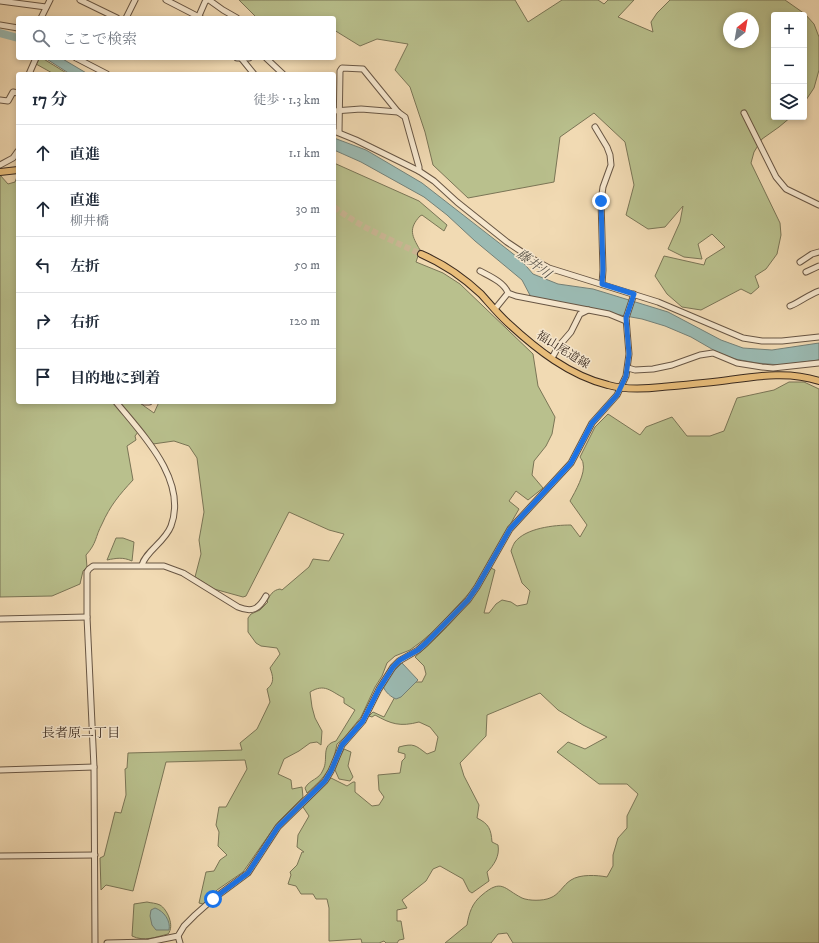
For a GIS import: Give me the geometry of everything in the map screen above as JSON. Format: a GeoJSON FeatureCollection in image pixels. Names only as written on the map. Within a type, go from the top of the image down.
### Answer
{"type":"FeatureCollection","features":[{"type":"Feature","properties":{"kind":"main road"},"geometry":{"type":"LineString","coordinates":[[0,172],[16,170]]}},
{"type":"Feature","properties":{"kind":"main road","name":"福山尾道線"},"geometry":{"type":"LineString","coordinates":[[421,254],[440,263],[464,279],[506,322],[527,340],[552,358],[589,379],[621,388],[643,389],[766,375],[798,376],[819,381]]}},
{"type":"Feature","properties":{"kind":"street"},"geometry":{"type":"LineString","coordinates":[[43,16],[50,0]]}},
{"type":"Feature","properties":{"kind":"street"},"geometry":{"type":"LineString","coordinates":[[80,0],[110,16]]}},
{"type":"Feature","properties":{"kind":"street"},"geometry":{"type":"LineString","coordinates":[[127,16],[135,0]]}},
{"type":"Feature","properties":{"kind":"street"},"geometry":{"type":"LineString","coordinates":[[166,0],[195,16]]}},
{"type":"Feature","properties":{"kind":"street"},"geometry":{"type":"LineString","coordinates":[[200,16],[205,2],[208,0],[234,16]]}},
{"type":"Feature","properties":{"kind":"street"},"geometry":{"type":"LineString","coordinates":[[0,1],[46,7]]}},
{"type":"Feature","properties":{"kind":"street"},"geometry":{"type":"LineString","coordinates":[[0,25],[16,28]]}},
{"type":"Feature","properties":{"kind":"street"},"geometry":{"type":"LineString","coordinates":[[30,72],[35,60]]}},
{"type":"Feature","properties":{"kind":"street"},"geometry":{"type":"LineString","coordinates":[[80,60],[103,72]]}},
{"type":"Feature","properties":{"kind":"street"},"geometry":{"type":"LineString","coordinates":[[242,60],[252,72]]}},
{"type":"Feature","properties":{"kind":"street"},"geometry":{"type":"LineString","coordinates":[[268,60],[281,72]]}},
{"type":"Feature","properties":{"kind":"street"},"geometry":{"type":"LineString","coordinates":[[419,171],[419,166],[405,117],[398,112],[363,69],[342,68],[340,71],[336,111],[336,132],[419,171],[434,181],[457,202],[507,242],[531,258],[549,268],[658,302],[743,338],[762,341],[776,341],[819,337]]}},
{"type":"Feature","properties":{"kind":"street"},"geometry":{"type":"LineString","coordinates":[[0,100],[8,101],[10,100],[13,92],[16,93]]}},
{"type":"Feature","properties":{"kind":"street"},"geometry":{"type":"LineString","coordinates":[[336,111],[361,109],[398,112]]}},
{"type":"Feature","properties":{"kind":"street"},"geometry":{"type":"LineString","coordinates":[[744,113],[776,178],[786,189],[819,205]]}},
{"type":"Feature","properties":{"kind":"street"},"geometry":{"type":"LineString","coordinates":[[595,127],[607,147],[611,165],[603,187],[601,201],[602,284]]}},
{"type":"Feature","properties":{"kind":"street"},"geometry":{"type":"LineString","coordinates":[[0,165],[13,158],[16,154]]}},
{"type":"Feature","properties":{"kind":"street"},"geometry":{"type":"LineString","coordinates":[[800,262],[812,254],[819,252]]}},
{"type":"Feature","properties":{"kind":"street"},"geometry":{"type":"LineString","coordinates":[[806,272],[819,266]]}},
{"type":"Feature","properties":{"kind":"street"},"geometry":{"type":"LineString","coordinates":[[480,271],[501,284],[508,293],[516,296],[627,318]]}},
{"type":"Feature","properties":{"kind":"street"},"geometry":{"type":"LineString","coordinates":[[790,306],[799,303],[819,291]]}},
{"type":"Feature","properties":{"kind":"street"},"geometry":{"type":"LineString","coordinates":[[494,309],[508,293]]}},
{"type":"Feature","properties":{"kind":"street"},"geometry":{"type":"LineString","coordinates":[[180,943],[178,936],[184,926],[213,899],[248,873],[278,827],[325,781],[342,745],[363,721],[379,689],[393,667],[400,660],[418,650],[426,643],[468,600],[510,529],[571,463],[592,423],[617,395],[621,388],[628,368],[629,354],[627,318],[634,294]]}},
{"type":"Feature","properties":{"kind":"street"},"geometry":{"type":"LineString","coordinates":[[552,358],[558,347],[571,332],[580,314],[589,310]]}},
{"type":"Feature","properties":{"kind":"street"},"geometry":{"type":"LineString","coordinates":[[628,368],[635,370],[653,369],[672,365],[700,355],[713,353],[737,363],[773,368],[819,363]]}},
{"type":"Feature","properties":{"kind":"street"},"geometry":{"type":"LineString","coordinates":[[766,375],[773,368]]}},
{"type":"Feature","properties":{"kind":"street"},"geometry":{"type":"LineString","coordinates":[[118,404],[148,441],[172,483],[174,505],[171,525],[164,539],[147,557],[142,565]]}},
{"type":"Feature","properties":{"kind":"street"},"geometry":{"type":"LineString","coordinates":[[95,943],[94,767],[87,617],[87,572],[93,566],[164,566],[183,573],[244,610],[254,609],[261,606],[266,596]]}},
{"type":"Feature","properties":{"kind":"street"},"geometry":{"type":"LineString","coordinates":[[0,619],[87,617]]}},
{"type":"Feature","properties":{"kind":"street"},"geometry":{"type":"LineString","coordinates":[[0,770],[94,767]]}},
{"type":"Feature","properties":{"kind":"street"},"geometry":{"type":"LineString","coordinates":[[0,856],[95,854]]}},
{"type":"Feature","properties":{"kind":"street"},"geometry":{"type":"LineString","coordinates":[[107,943],[149,942],[178,936]]}},
{"type":"Feature","properties":{"kind":"green space"},"geometry":{"type":"Polygon","coordinates":[[[239,0],[515,0],[528,22],[562,0],[598,0],[604,4],[608,0],[634,0],[618,17],[653,32],[651,22],[657,13],[670,0],[785,0],[802,12],[771,12],[771,120],[787,120],[762,139],[754,152],[751,163],[780,223],[781,235],[777,254],[766,269],[755,276],[759,287],[751,294],[741,289],[701,310],[682,307],[667,294],[655,276],[664,256],[704,265],[706,259],[725,247],[712,234],[698,244],[702,259],[684,257],[668,249],[680,222],[683,206],[665,227],[648,229],[626,215],[634,185],[625,142],[594,113],[560,137],[554,182],[468,198],[433,165],[425,132],[410,87],[395,70],[408,44],[377,39],[360,46],[336,31],[336,16],[255,16],[239,0]]]}},
{"type":"Feature","properties":{"kind":"green space"},"geometry":{"type":"Polygon","coordinates":[[[807,16],[814,24],[819,37],[819,70],[814,88],[807,98],[807,16]]]}},
{"type":"Feature","properties":{"kind":"green space"},"geometry":{"type":"Polygon","coordinates":[[[39,60],[45,60],[65,72],[50,72],[36,64],[39,60]]]}},
{"type":"Feature","properties":{"kind":"green space"},"geometry":{"type":"Polygon","coordinates":[[[336,164],[419,201],[447,225],[444,231],[422,215],[420,216],[414,225],[412,233],[420,250],[416,262],[443,273],[460,284],[533,354],[538,386],[555,417],[552,434],[546,446],[534,461],[532,475],[543,488],[528,500],[516,491],[509,501],[519,509],[473,589],[436,629],[410,650],[395,656],[387,663],[361,717],[344,738],[337,744],[333,760],[324,777],[307,793],[305,788],[307,785],[319,776],[325,766],[326,749],[331,743],[336,741],[355,710],[344,703],[344,698],[327,689],[320,688],[310,692],[315,718],[322,731],[321,745],[317,742],[310,743],[284,759],[278,774],[291,780],[292,789],[302,787],[303,797],[278,822],[243,872],[217,890],[203,904],[199,903],[206,872],[214,871],[220,860],[227,855],[218,846],[219,832],[216,825],[219,807],[226,807],[247,769],[245,760],[166,762],[133,891],[106,885],[101,890],[100,858],[104,856],[115,812],[121,813],[126,795],[125,769],[127,768],[128,753],[242,750],[240,743],[257,729],[270,702],[267,689],[270,687],[273,679],[270,668],[280,654],[277,648],[261,646],[256,643],[248,632],[248,618],[251,614],[260,610],[268,602],[268,599],[274,592],[280,589],[282,590],[309,567],[313,559],[329,561],[344,534],[329,530],[289,512],[246,596],[243,597],[214,589],[195,577],[201,554],[199,540],[204,512],[197,458],[189,446],[174,441],[153,444],[119,404],[142,404],[154,413],[158,404],[336,404],[336,164]]]}},
{"type":"Feature","properties":{"kind":"green space"},"geometry":{"type":"Polygon","coordinates":[[[0,175],[8,184],[15,182],[16,179],[16,404],[115,404],[138,432],[135,436],[136,440],[127,446],[133,480],[115,501],[108,512],[90,551],[86,555],[87,567],[83,571],[80,584],[52,596],[0,597],[0,175]]]}},
{"type":"Feature","properties":{"kind":"green space"},"geometry":{"type":"Polygon","coordinates":[[[789,382],[804,382],[819,389],[819,943],[513,943],[507,933],[498,934],[491,943],[445,943],[467,925],[473,905],[482,895],[494,887],[503,887],[525,899],[544,900],[553,897],[568,882],[575,878],[589,876],[607,877],[613,866],[613,855],[618,838],[627,828],[627,816],[638,794],[627,784],[599,784],[557,752],[568,742],[585,749],[607,737],[558,710],[540,693],[487,715],[486,736],[460,763],[464,776],[479,805],[477,818],[489,827],[492,842],[498,845],[496,860],[487,872],[489,881],[472,893],[469,891],[463,879],[440,866],[433,869],[426,881],[402,900],[407,908],[397,910],[397,921],[401,921],[404,939],[399,940],[397,943],[386,943],[384,941],[379,943],[362,943],[361,939],[329,941],[329,908],[327,899],[316,899],[313,894],[301,894],[296,886],[288,884],[291,875],[290,872],[297,865],[302,852],[304,852],[297,847],[298,835],[309,816],[303,807],[331,778],[347,786],[355,782],[355,792],[372,806],[379,805],[384,797],[379,790],[378,775],[400,773],[405,754],[398,752],[399,747],[411,745],[427,754],[435,751],[438,737],[430,727],[419,722],[396,724],[375,715],[372,717],[369,716],[373,712],[384,717],[397,693],[410,688],[416,682],[422,682],[426,674],[424,666],[415,657],[437,637],[467,605],[484,581],[491,568],[495,570],[484,613],[489,613],[496,604],[502,600],[511,602],[517,606],[527,604],[530,591],[522,583],[511,551],[513,545],[520,537],[533,530],[541,528],[571,525],[580,537],[587,525],[570,501],[580,482],[583,472],[583,462],[580,457],[595,427],[608,414],[640,435],[646,427],[672,417],[687,436],[710,436],[724,431],[737,398],[774,390],[789,382]]]}},
{"type":"Feature","properties":{"kind":"green space"},"geometry":{"type":"Polygon","coordinates":[[[116,538],[123,538],[134,542],[132,561],[120,558],[107,560],[116,538]]]}},
{"type":"Feature","properties":{"kind":"green space"},"geometry":{"type":"Polygon","coordinates":[[[344,749],[351,752],[348,766],[353,777],[350,781],[339,779],[335,770],[344,749]]]}},
{"type":"Feature","properties":{"kind":"green space"},"geometry":{"type":"Polygon","coordinates":[[[147,902],[160,905],[165,910],[171,927],[168,934],[146,939],[132,936],[134,904],[147,902]]]}},
{"type":"Feature","properties":{"kind":"water"},"geometry":{"type":"Polygon","coordinates":[[[48,60],[64,60],[85,72],[67,72],[48,60]]]}},
{"type":"Feature","properties":{"kind":"water"},"geometry":{"type":"Polygon","coordinates":[[[336,139],[366,150],[422,183],[521,260],[533,274],[558,284],[593,289],[668,312],[721,340],[743,348],[772,350],[819,343],[819,360],[780,365],[735,359],[717,352],[691,337],[665,326],[642,319],[532,299],[522,280],[475,241],[447,215],[424,197],[361,162],[336,151],[336,139]]]}},
{"type":"Feature","properties":{"kind":"water"},"geometry":{"type":"Polygon","coordinates":[[[402,663],[418,680],[401,697],[396,699],[388,694],[383,686],[391,674],[402,663]]]}},
{"type":"Feature","properties":{"kind":"water"},"geometry":{"type":"Polygon","coordinates":[[[155,908],[161,911],[168,920],[169,930],[156,930],[152,925],[150,916],[151,910],[155,908]]]}},
{"type":"Feature","properties":{"kind":"waterway","name":"藤井川"},"geometry":{"type":"LineString","coordinates":[[0,33],[16,37]]}},
{"type":"Feature","properties":{"kind":"tunnel"},"geometry":{"type":"LineString","coordinates":[[336,208],[365,227],[421,254]]}},
{"type":"Feature","properties":{"kind":"district","name":"長者原二丁目"},"geometry":{"type":"Point","coordinates":[81,733]}},
{"type":"Feature","properties":{"kind":"route"},"geometry":{"type":"LineString","coordinates":[[213,899],[248,873],[282,822],[325,781],[342,745],[363,721],[379,689],[393,667],[400,660],[418,650],[426,643],[468,600],[510,529],[571,463],[592,423],[617,395],[621,388],[628,368],[629,354],[626,318],[634,294],[602,284],[601,201]]}}]}
